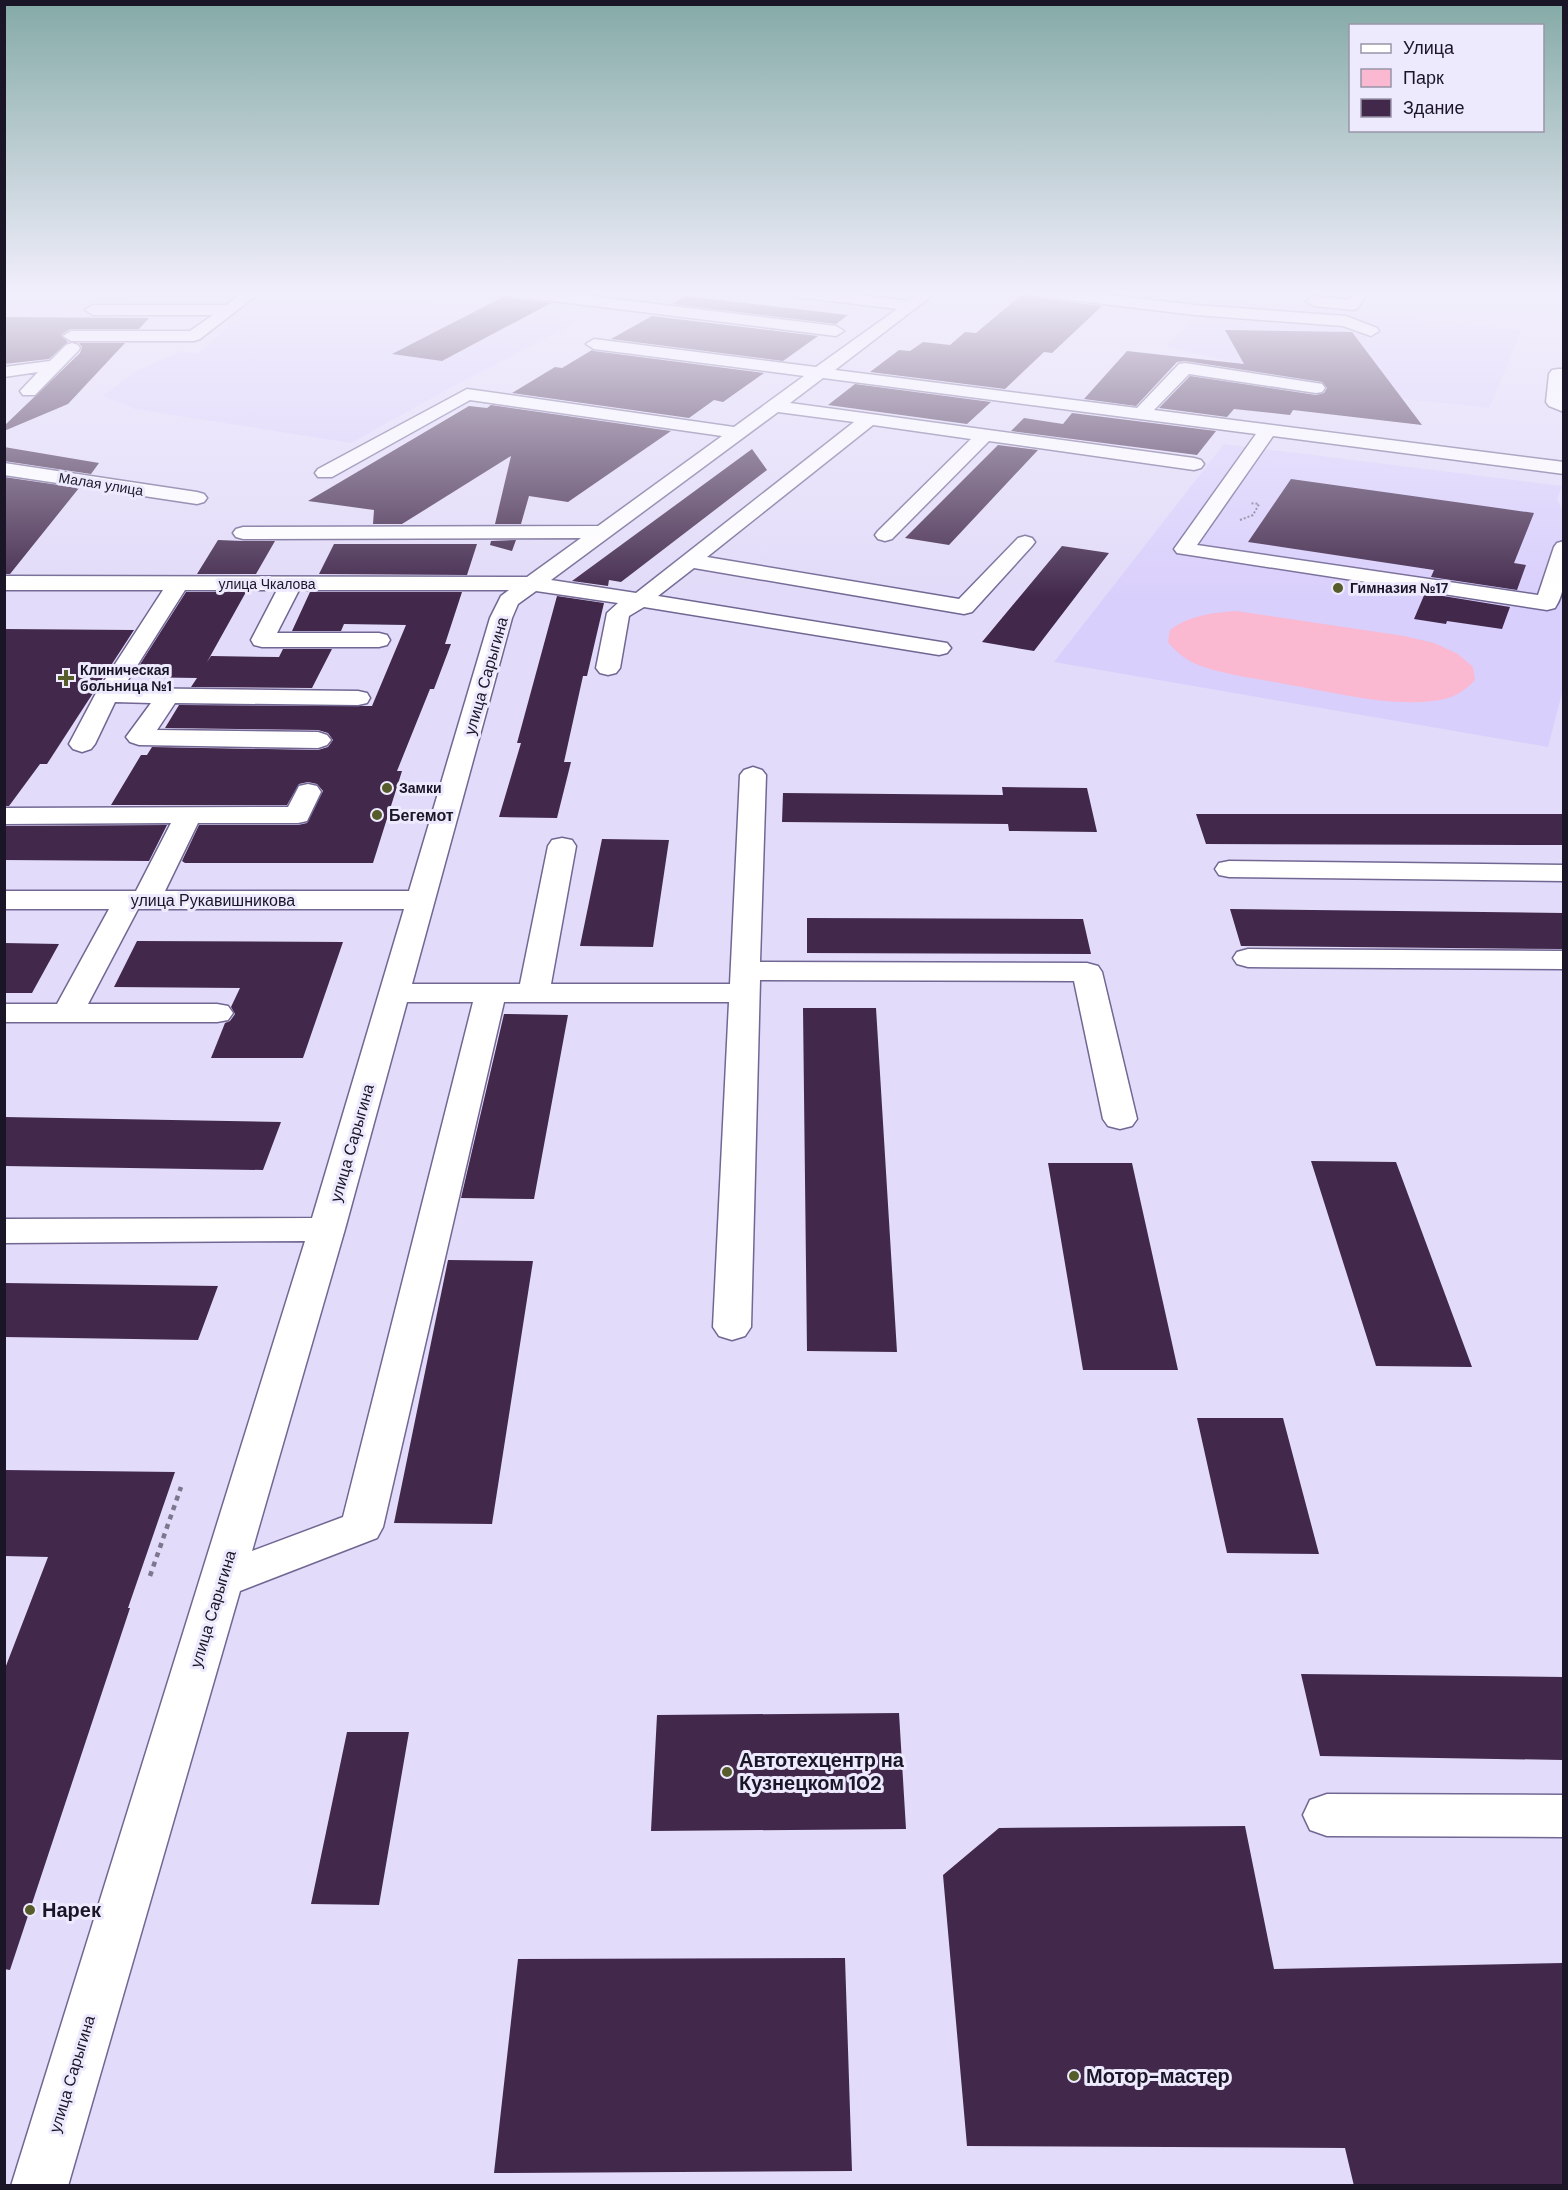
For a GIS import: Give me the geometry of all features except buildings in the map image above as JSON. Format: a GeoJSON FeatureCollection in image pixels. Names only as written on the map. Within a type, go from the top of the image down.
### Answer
{"type":"FeatureCollection","features":[{"type":"Feature","properties":{"kind":"street","name":"улица Сарыгина"},"geometry":{"type":"LineString","coordinates":[[39,2186],[327,1229],[501,618],[509,601],[530,584],[793,393]]}},
{"type":"Feature","properties":{"kind":"street"},"geometry":{"type":"LineString","coordinates":[[979,393],[1563,468]]}},
{"type":"Feature","properties":{"kind":"street"},"geometry":{"type":"LineString","coordinates":[[1141,414],[1161,393]]}},
{"type":"Feature","properties":{"kind":"street"},"geometry":{"type":"LineString","coordinates":[[1556,393],[1555,402],[1563,407]]}},
{"type":"Feature","properties":{"kind":"street"},"geometry":{"type":"LineString","coordinates":[[325,473],[467,394],[739,433]]}},
{"type":"Feature","properties":{"kind":"street"},"geometry":{"type":"LineString","coordinates":[[735,411],[770,410],[869,419],[1194,464]]}},
{"type":"Feature","properties":{"kind":"street"},"geometry":{"type":"LineString","coordinates":[[608,668],[618,613],[640,600],[691,561],[869,419]]}},
{"type":"Feature","properties":{"kind":"street"},"geometry":{"type":"LineString","coordinates":[[1268,430],[1184,549],[1547,603],[1563,547]]}},
{"type":"Feature","properties":{"kind":"street"},"geometry":{"type":"LineString","coordinates":[[885,535],[985,435]]}},
{"type":"Feature","properties":{"kind":"street","name":"Малая улица"},"geometry":{"type":"LineString","coordinates":[[4,469],[197,498]]}},
{"type":"Feature","properties":{"kind":"street"},"geometry":{"type":"LineString","coordinates":[[243,533],[602,532]]}},
{"type":"Feature","properties":{"kind":"street"},"geometry":{"type":"LineString","coordinates":[[691,561],[964,607],[1025,542]]}},
{"type":"Feature","properties":{"kind":"street","name":"улица Чкалова"},"geometry":{"type":"LineString","coordinates":[[4,583],[530,584],[939,648]]}},
{"type":"Feature","properties":{"kind":"street"},"geometry":{"type":"LineString","coordinates":[[82,744],[107,695],[178,583]]}},
{"type":"Feature","properties":{"kind":"street"},"geometry":{"type":"LineString","coordinates":[[291,584],[261,640],[379,640]]}},
{"type":"Feature","properties":{"kind":"street"},"geometry":{"type":"LineString","coordinates":[[107,695],[358,698]]}},
{"type":"Feature","properties":{"kind":"street"},"geometry":{"type":"LineString","coordinates":[[168,696],[140,737],[318,740]]}},
{"type":"Feature","properties":{"kind":"street"},"geometry":{"type":"LineString","coordinates":[[732,1327],[753,775]]}},
{"type":"Feature","properties":{"kind":"street"},"geometry":{"type":"LineString","coordinates":[[4,816],[298,815],[308,792]]}},
{"type":"Feature","properties":{"kind":"street"},"geometry":{"type":"LineString","coordinates":[[68,1013],[189,815]]}},
{"type":"Feature","properties":{"kind":"street"},"geometry":{"type":"LineString","coordinates":[[534,993],[562,846]]}},
{"type":"Feature","properties":{"kind":"street"},"geometry":{"type":"LineString","coordinates":[[1229,869],[1563,873]]}},
{"type":"Feature","properties":{"kind":"street","name":"улица Рукавишникова"},"geometry":{"type":"LineString","coordinates":[[4,900],[422,900]]}},
{"type":"Feature","properties":{"kind":"street"},"geometry":{"type":"LineString","coordinates":[[1248,957],[1563,960]]}},
{"type":"Feature","properties":{"kind":"street"},"geometry":{"type":"LineString","coordinates":[[395,993],[534,993],[745,982],[1087,972],[1119,1119]]}},
{"type":"Feature","properties":{"kind":"street"},"geometry":{"type":"LineString","coordinates":[[221,1580],[362,1527],[491,993]]}},
{"type":"Feature","properties":{"kind":"street"},"geometry":{"type":"LineString","coordinates":[[4,1013],[217,1013]]}},
{"type":"Feature","properties":{"kind":"street"},"geometry":{"type":"LineString","coordinates":[[4,1231],[327,1229]]}},
{"type":"Feature","properties":{"kind":"street"},"geometry":{"type":"LineString","coordinates":[[1327,1815],[1563,1816]]}},
{"type":"Feature","properties":{"kind":"path"},"geometry":{"type":"LineString","coordinates":[[150,1576],[181,1487]]}},
{"type":"Feature","properties":{"kind":"shaded area"},"geometry":{"type":"Polygon","coordinates":[[[107,393],[440,393],[351,443],[135,409],[103,396],[107,393]]]}},
{"type":"Feature","properties":{"kind":"shaded area"},"geometry":{"type":"Polygon","coordinates":[[[1355,393],[1495,393],[1489,408],[1355,393]]]}},
{"type":"Feature","properties":{"kind":"shaded area","name":"Гимназия №17"},"geometry":{"type":"Polygon","coordinates":[[[1224,444],[1562,486],[1557,499],[1564,514],[1563,689],[1548,747],[1054,662],[1224,444]]]}},
{"type":"Feature","properties":{"kind":"green space"},"geometry":{"type":"Polygon","coordinates":[[[1236,611],[1404,636],[1434,643],[1458,654],[1473,667],[1475,680],[1459,693],[1440,700],[1384,701],[1245,677],[1212,669],[1187,659],[1168,642],[1170,630],[1186,621],[1210,614],[1236,611]]]}},
{"type":"Feature","properties":{"kind":"place","name":"Гимназия №17"},"geometry":{"type":"Point","coordinates":[1338,588]}},
{"type":"Feature","properties":{"kind":"place","name":"Клиническая больница №1"},"geometry":{"type":"Point","coordinates":[66,678]}},
{"type":"Feature","properties":{"kind":"place","name":"Замки"},"geometry":{"type":"Point","coordinates":[387,788]}},
{"type":"Feature","properties":{"kind":"place","name":"Бегемот"},"geometry":{"type":"Point","coordinates":[377,815]}},
{"type":"Feature","properties":{"kind":"place","name":"Автотехцентр на Кузнецком 102"},"geometry":{"type":"Point","coordinates":[727,1772]}},
{"type":"Feature","properties":{"kind":"place","name":"Нарек"},"geometry":{"type":"Point","coordinates":[30,1910]}},
{"type":"Feature","properties":{"kind":"place","name":"Мотор-мастер"},"geometry":{"type":"Point","coordinates":[1074,2076]}}]}
